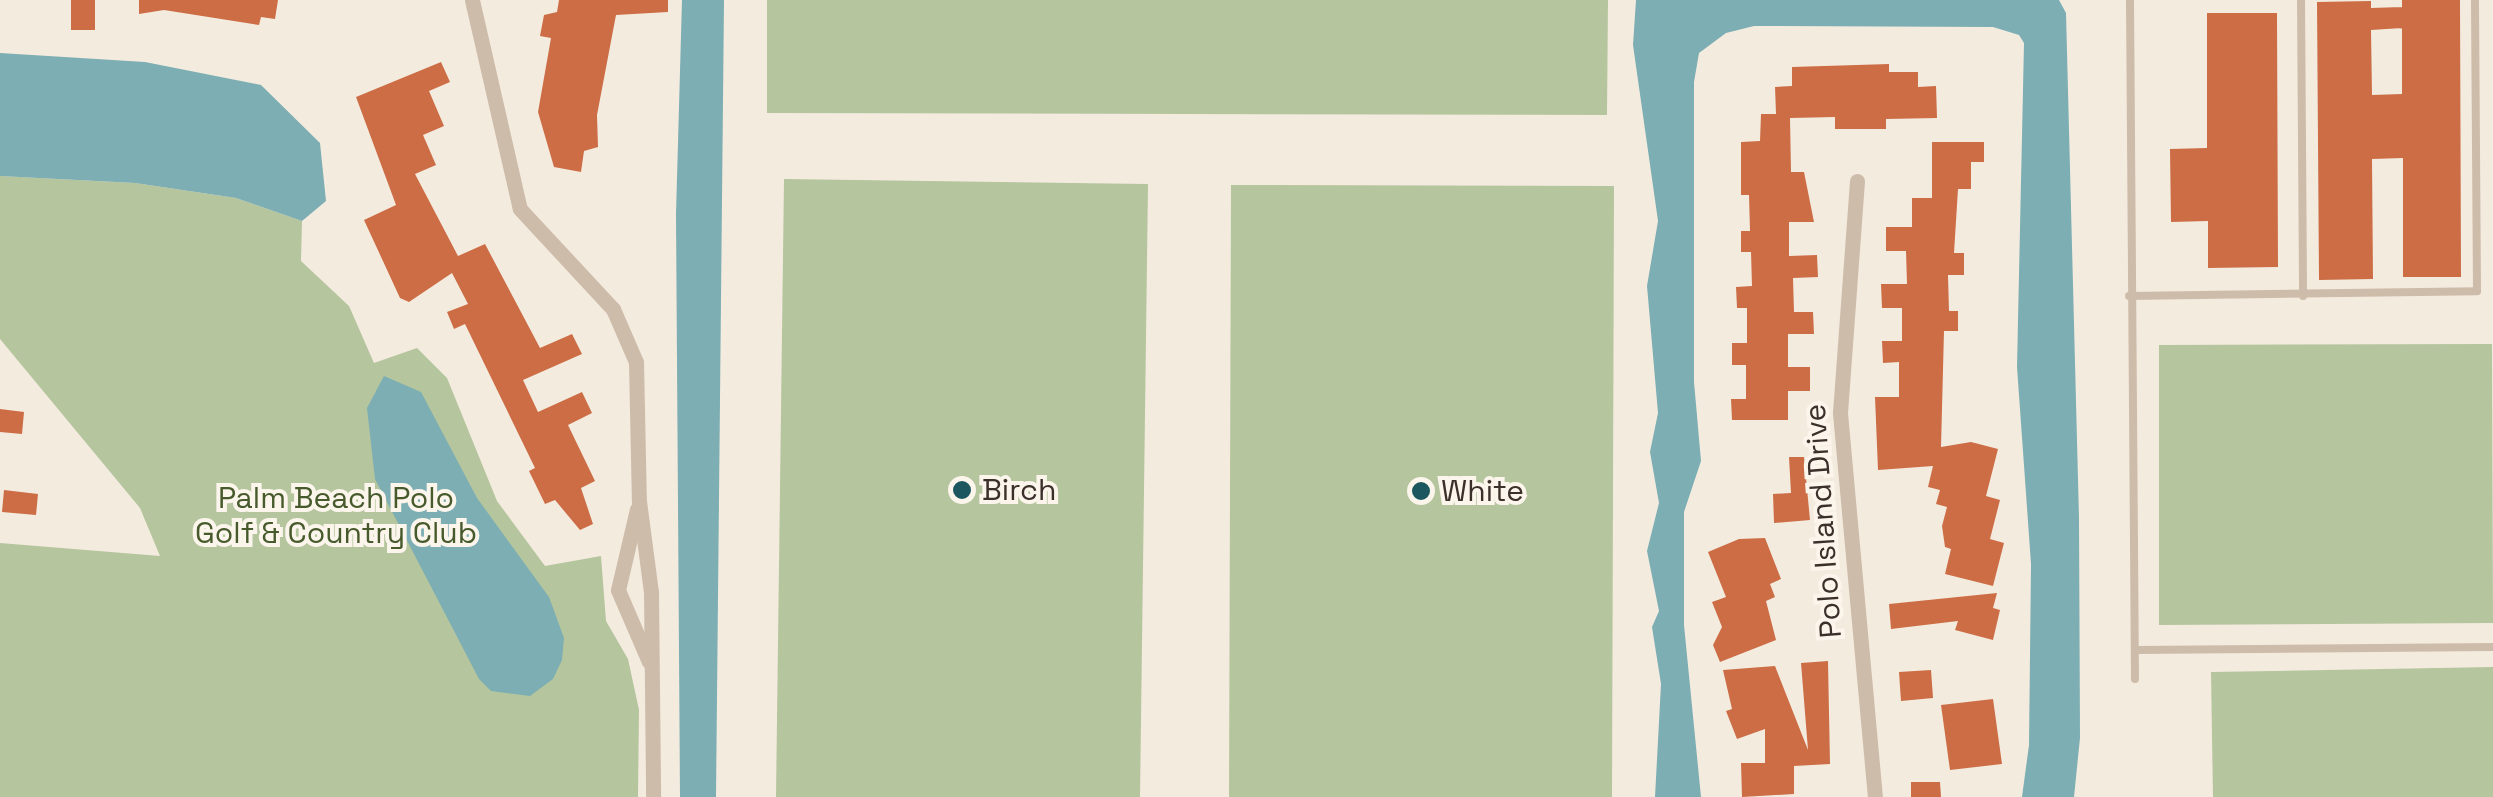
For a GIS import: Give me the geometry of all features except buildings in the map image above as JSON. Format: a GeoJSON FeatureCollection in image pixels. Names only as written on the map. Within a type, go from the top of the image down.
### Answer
{"type":"FeatureCollection","features":[{"type":"Feature","properties":{"kind":"street"},"geometry":{"type":"LineString","coordinates":[[472,0],[520,209],[604,296],[632,346],[651,665],[653,797]]}},
{"type":"Feature","properties":{"kind":"street","name":"Polo Island Drive"},"geometry":{"type":"LineString","coordinates":[[1857,181],[1840,413],[1874,797]]}},
{"type":"Feature","properties":{"kind":"street"},"geometry":{"type":"LineString","coordinates":[[639,501],[618,590],[651,665]]}},
{"type":"Feature","properties":{"kind":"lane"},"geometry":{"type":"LineString","coordinates":[[2130,0],[2129,296],[2135,680]]}},
{"type":"Feature","properties":{"kind":"lane"},"geometry":{"type":"LineString","coordinates":[[2301,0],[2303,296]]}},
{"type":"Feature","properties":{"kind":"lane"},"geometry":{"type":"LineString","coordinates":[[2129,296],[2476,291],[2474,0]]}},
{"type":"Feature","properties":{"kind":"lane"},"geometry":{"type":"LineString","coordinates":[[2134,650],[2493,647]]}},
{"type":"Feature","properties":{"kind":"green space"},"geometry":{"type":"Polygon","coordinates":[[[767,0],[1608,0],[1607,115],[767,113],[767,0]]]}},
{"type":"Feature","properties":{"kind":"green space","name":"Palm Beach Polo Golf & Country Club"},"geometry":{"type":"Polygon","coordinates":[[[0,176],[135,183],[236,198],[302,221],[301,261],[349,306],[374,363],[417,348],[447,378],[497,501],[545,566],[601,556],[606,621],[628,659],[639,710],[638,797],[0,797],[0,543],[160,556],[140,508],[0,339],[0,176]]]}},
{"type":"Feature","properties":{"kind":"green space","name":"Birch"},"geometry":{"type":"Polygon","coordinates":[[[784,179],[1148,184],[1140,797],[776,797],[784,179]]]}},
{"type":"Feature","properties":{"kind":"green space","name":"White"},"geometry":{"type":"Polygon","coordinates":[[[1231,185],[1614,186],[1612,797],[1229,797],[1231,185]]]}},
{"type":"Feature","properties":{"kind":"green space"},"geometry":{"type":"Polygon","coordinates":[[[2492,344],[2493,623],[2159,625],[2159,345],[2492,344]]]}},
{"type":"Feature","properties":{"kind":"green space"},"geometry":{"type":"Polygon","coordinates":[[[2493,667],[2493,797],[2213,797],[2211,672],[2493,667]]]}},
{"type":"Feature","properties":{"kind":"water"},"geometry":{"type":"Polygon","coordinates":[[[682,0],[724,0],[716,797],[680,797],[676,214],[682,0]]]}},
{"type":"Feature","properties":{"kind":"water"},"geometry":{"type":"Polygon","coordinates":[[[1636,0],[2059,0],[2066,13],[2079,518],[2080,738],[2074,797],[2022,797],[2029,745],[2031,564],[2017,367],[2024,43],[2019,35],[1993,27],[1754,26],[1726,33],[1699,53],[1694,82],[1694,382],[1701,461],[1684,512],[1684,625],[1701,797],[1655,797],[1661,684],[1652,627],[1659,611],[1647,551],[1659,503],[1650,452],[1658,413],[1647,286],[1658,221],[1633,45],[1636,0]]]}},
{"type":"Feature","properties":{"kind":"water"},"geometry":{"type":"Polygon","coordinates":[[[0,53],[145,62],[261,85],[320,143],[326,201],[302,221],[236,198],[135,183],[0,176],[0,53]]]}},
{"type":"Feature","properties":{"kind":"water"},"geometry":{"type":"Polygon","coordinates":[[[384,376],[421,392],[477,498],[549,597],[564,638],[562,660],[553,679],[530,696],[491,691],[479,679],[375,479],[367,408],[384,376]]]}},
{"type":"Feature","properties":{"kind":"place","name":"Birch"},"geometry":{"type":"Point","coordinates":[962,490]}},
{"type":"Feature","properties":{"kind":"place","name":"White"},"geometry":{"type":"Point","coordinates":[1421,491]}}]}
